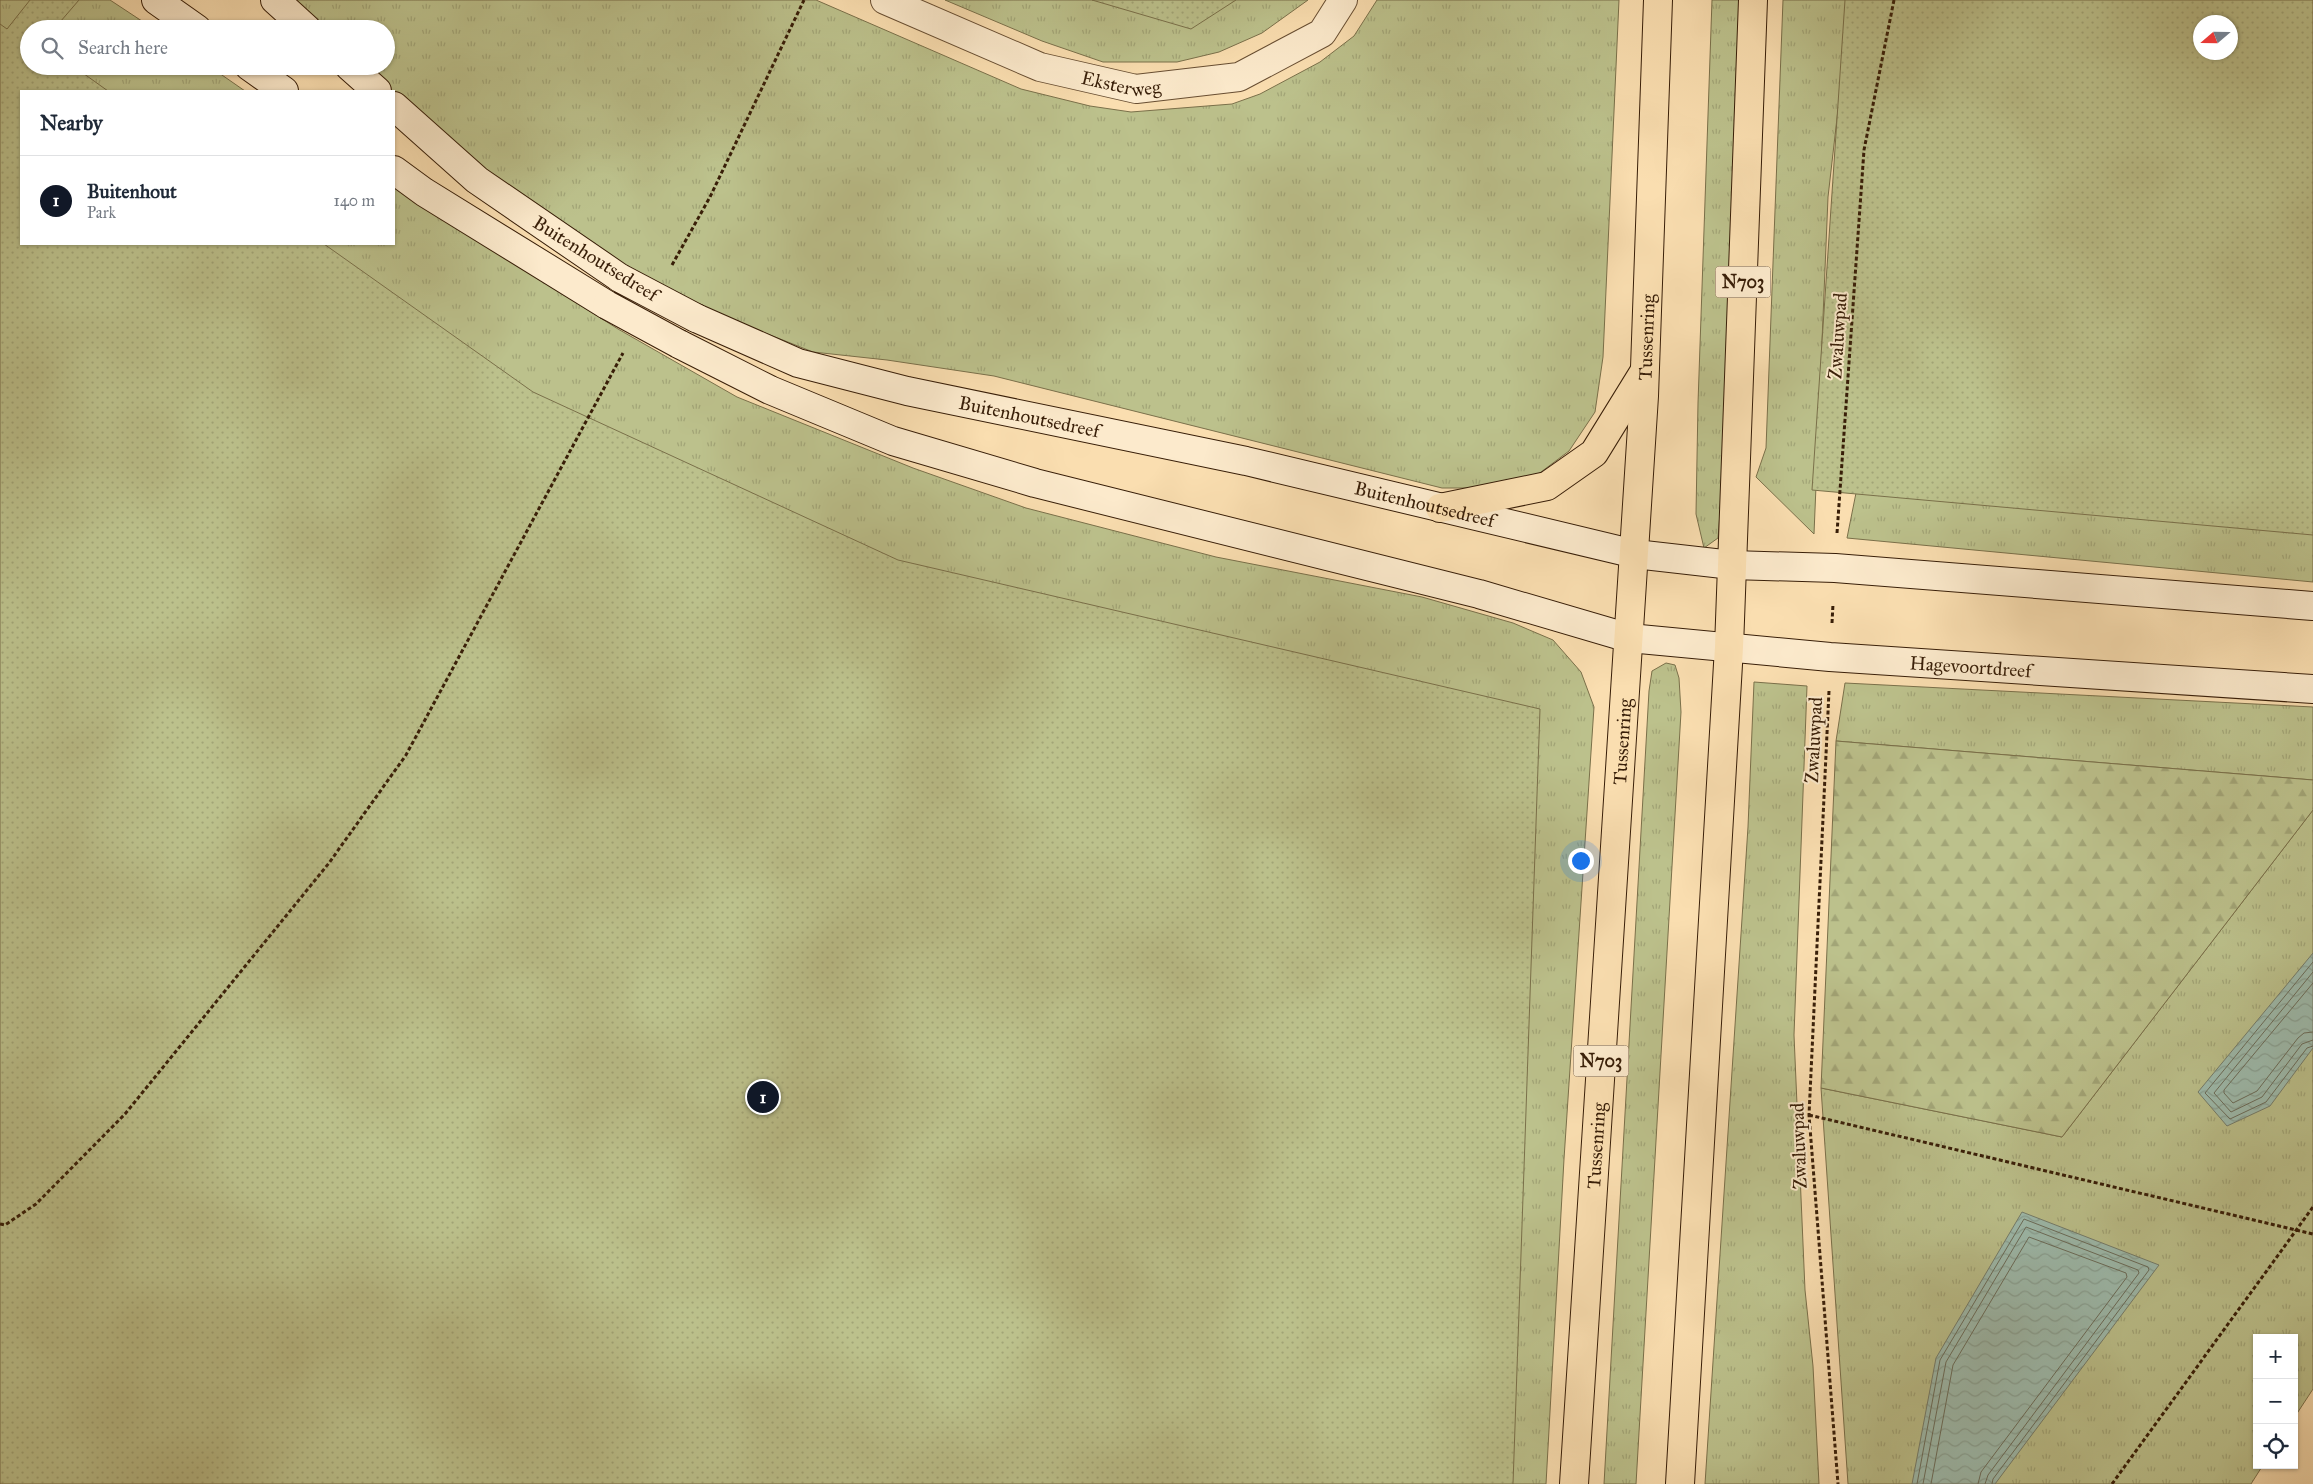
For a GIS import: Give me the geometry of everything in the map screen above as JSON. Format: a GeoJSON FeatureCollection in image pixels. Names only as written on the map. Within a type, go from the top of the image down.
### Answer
{"type":"FeatureCollection","features":[{"type":"Feature","properties":{"kind":"highway","name":"Tussenring"},"geometry":{"type":"LineString","coordinates":[[1574,1484],[1646,369],[1658,0]]}},
{"type":"Feature","properties":{"kind":"highway","name":"N703"},"geometry":{"type":"LineString","coordinates":[[1680,1484],[1729,647],[1753,0]]}},
{"type":"Feature","properties":{"kind":"highway"},"geometry":{"type":"LineString","coordinates":[[1440,508],[1547,486],[1594,453],[1646,369]]}},
{"type":"Feature","properties":{"kind":"main road"},"geometry":{"type":"LineString","coordinates":[[156,0],[184,20]]}},
{"type":"Feature","properties":{"kind":"main road"},"geometry":{"type":"LineString","coordinates":[[275,0],[297,20]]}},
{"type":"Feature","properties":{"kind":"main road","name":"Eksterweg"},"geometry":{"type":"LineString","coordinates":[[885,0],[1040,67],[1136,89],[1239,77],[1322,32],[1343,0]]}},
{"type":"Feature","properties":{"kind":"main road"},"geometry":{"type":"LineString","coordinates":[[262,75],[283,90]]}},
{"type":"Feature","properties":{"kind":"main road"},"geometry":{"type":"LineString","coordinates":[[359,75],[377,90]]}},
{"type":"Feature","properties":{"kind":"main road","name":"Buitenhoutsedreef"},"geometry":{"type":"LineString","coordinates":[[395,107],[477,180],[620,278],[696,318],[798,363],[906,392],[1246,461],[1635,554],[1732,565]]}},
{"type":"Feature","properties":{"kind":"main road","name":"Buitenhoutsedreef"},"geometry":{"type":"LineString","coordinates":[[395,171],[424,192],[607,305],[770,390],[893,441],[1035,483],[1479,594],[1629,638]]}},
{"type":"Feature","properties":{"kind":"main road"},"geometry":{"type":"LineString","coordinates":[[1732,565],[1836,568],[2313,606]]}},
{"type":"Feature","properties":{"kind":"main road","name":"Hagevoortdreef"},"geometry":{"type":"LineString","coordinates":[[1629,638],[1830,657],[2313,689]]}},
{"type":"Feature","properties":{"kind":"path"},"geometry":{"type":"LineString","coordinates":[[710,197],[804,0]]}},
{"type":"Feature","properties":{"kind":"path","name":"Zwaluwpad"},"geometry":{"type":"LineString","coordinates":[[1838,1484],[1809,1115],[1830,657],[1864,150],[1894,0]]}},
{"type":"Feature","properties":{"kind":"path"},"geometry":{"type":"LineString","coordinates":[[0,1224],[5,1225],[36,1204],[125,1114],[329,863],[406,755],[600,396]]}},
{"type":"Feature","properties":{"kind":"path"},"geometry":{"type":"LineString","coordinates":[[1809,1115],[2313,1234]]}},
{"type":"Feature","properties":{"kind":"path"},"geometry":{"type":"LineString","coordinates":[[2112,1484],[2313,1207]]}},
{"type":"Feature","properties":{"kind":"green space"},"geometry":{"type":"Polygon","coordinates":[[[0,0],[110,0],[140,20],[20,20],[20,75],[222,75],[244,90],[20,90],[20,245],[395,245],[395,188],[618,329],[737,397],[913,468],[1026,508],[1216,557],[1422,597],[1513,623],[1553,640],[1581,672],[1594,707],[1564,1159],[1546,1484],[1446,1484],[0,274],[0,0]]]}},
{"type":"Feature","properties":{"kind":"green space"},"geometry":{"type":"Polygon","coordinates":[[[30,0],[79,0],[62,20],[20,20],[20,75],[86,75],[107,90],[20,90],[20,245],[325,245],[533,392],[898,560],[1540,709],[1513,1484],[0,1484],[0,24],[7,29],[30,0]]]}},
{"type":"Feature","properties":{"kind":"green space"},"geometry":{"type":"Polygon","coordinates":[[[290,0],[816,0],[1021,89],[1090,106],[1131,112],[1232,104],[1260,94],[1320,62],[1354,36],[1377,0],[1619,0],[1603,357],[1595,412],[1569,451],[1537,475],[1473,488],[1442,488],[994,376],[887,360],[813,352],[687,302],[587,244],[441,137],[395,95],[395,90],[390,90],[373,75],[395,75],[395,20],[312,20],[290,0]]]}},
{"type":"Feature","properties":{"kind":"green space"},"geometry":{"type":"Polygon","coordinates":[[[945,0],[1308,0],[1262,33],[1219,52],[1177,62],[1103,62],[1042,41],[945,0]]]}},
{"type":"Feature","properties":{"kind":"green space"},"geometry":{"type":"Polygon","coordinates":[[[1092,0],[1236,0],[1191,29],[1092,0]]]}},
{"type":"Feature","properties":{"kind":"green space"},"geometry":{"type":"Polygon","coordinates":[[[1712,0],[1743,0],[1723,476],[1718,538],[1704,548],[1696,514],[1712,0]]]}},
{"type":"Feature","properties":{"kind":"green space"},"geometry":{"type":"Polygon","coordinates":[[[1783,0],[1864,0],[1840,92],[1828,197],[1814,534],[1756,477],[1766,448],[1783,0]]]}},
{"type":"Feature","properties":{"kind":"green space"},"geometry":{"type":"Polygon","coordinates":[[[1845,0],[2313,0],[2313,535],[1812,490],[1845,0]]]}},
{"type":"Feature","properties":{"kind":"green space"},"geometry":{"type":"Polygon","coordinates":[[[1865,448],[2313,462],[2313,582],[1847,538],[1865,448]]]}},
{"type":"Feature","properties":{"kind":"green space"},"geometry":{"type":"Polygon","coordinates":[[[1666,663],[1675,665],[1679,678],[1681,712],[1636,1484],[1604,1484],[1649,691],[1652,671],[1666,663]]]}},
{"type":"Feature","properties":{"kind":"green space"},"geometry":{"type":"Polygon","coordinates":[[[1754,682],[1807,686],[1794,1035],[1805,1290],[1813,1366],[1819,1484],[1705,1484],[1748,827],[1754,682]]]}},
{"type":"Feature","properties":{"kind":"green space"},"geometry":{"type":"Polygon","coordinates":[[[1845,683],[2313,707],[2313,780],[1836,741],[1845,683]]]}},
{"type":"Feature","properties":{"kind":"green space"},"geometry":{"type":"Polygon","coordinates":[[[1836,741],[2313,780],[2313,810],[2062,1137],[1821,1088],[1836,741]]]}},
{"type":"Feature","properties":{"kind":"green space"},"geometry":{"type":"Polygon","coordinates":[[[2313,810],[2313,1389],[2298,1412],[2298,1334],[2253,1334],[2253,1469],[2260,1469],[2251,1484],[1848,1484],[1821,1088],[2062,1137],[2313,810]]]}},
{"type":"Feature","properties":{"kind":"water"},"geometry":{"type":"Polygon","coordinates":[[[2313,953],[2313,1048],[2270,1106],[2227,1126],[2198,1092],[2313,953]]]}},
{"type":"Feature","properties":{"kind":"water"},"geometry":{"type":"Polygon","coordinates":[[[2022,1212],[2159,1265],[1995,1484],[1912,1484],[1936,1358],[2022,1212]]]}},
{"type":"Feature","properties":{"kind":"place","name":"Buitenhout"},"geometry":{"type":"Point","coordinates":[763,1097]}}]}
